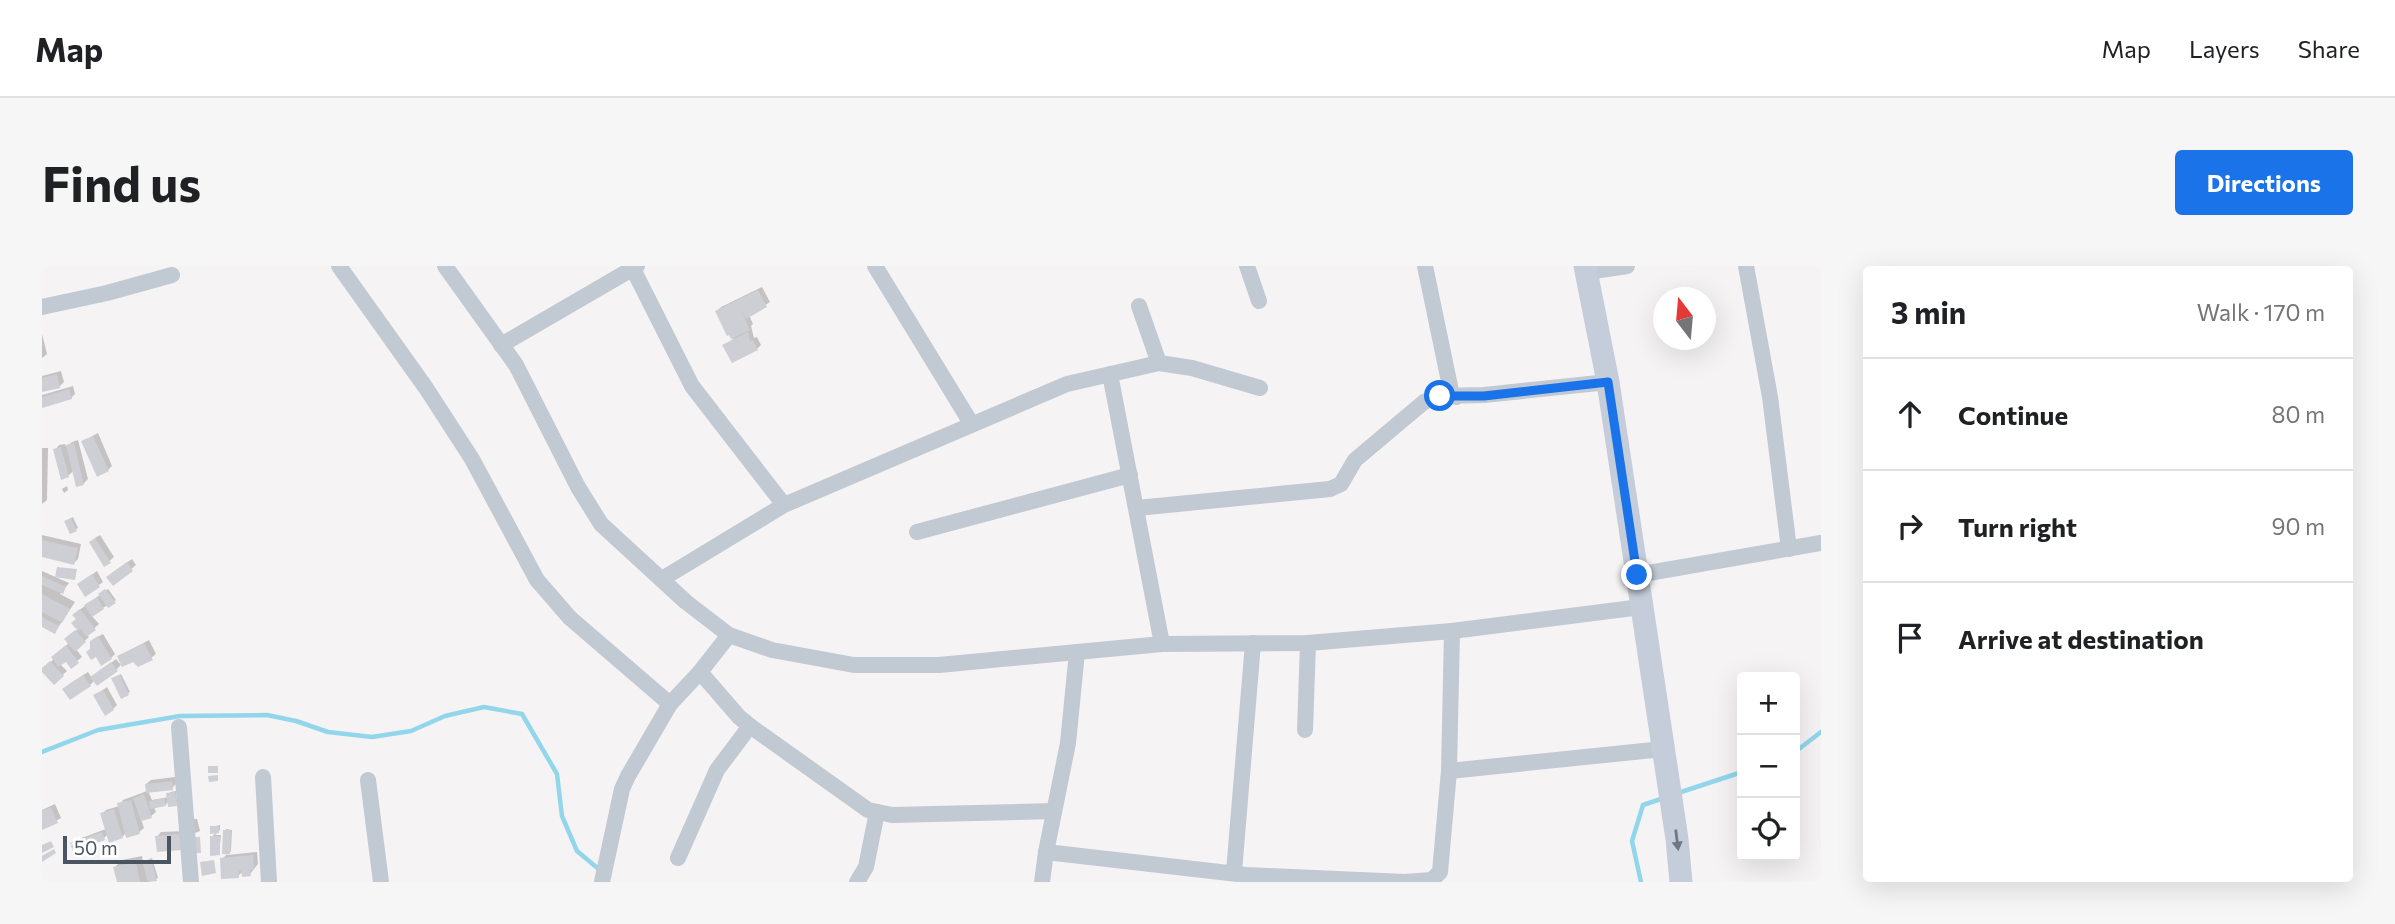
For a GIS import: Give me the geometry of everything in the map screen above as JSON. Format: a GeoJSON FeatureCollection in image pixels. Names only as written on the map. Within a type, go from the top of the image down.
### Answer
{"type":"FeatureCollection","features":[{"type":"Feature","properties":{"kind":"main road"},"geometry":{"type":"LineString","coordinates":[[1586,269],[1608,382],[1678,839],[1681,882]]}},
{"type":"Feature","properties":{"kind":"street"},"geometry":{"type":"LineString","coordinates":[[339,266],[472,458],[537,580],[570,618],[670,704]]}},
{"type":"Feature","properties":{"kind":"street"},"geometry":{"type":"LineString","coordinates":[[445,266],[516,365],[578,487],[601,524],[686,602],[729,635],[772,650],[854,665],[939,665],[1162,644],[1308,643],[1452,631],[1641,607]]}},
{"type":"Feature","properties":{"kind":"street"},"geometry":{"type":"LineString","coordinates":[[875,266],[971,423]]}},
{"type":"Feature","properties":{"kind":"street"},"geometry":{"type":"LineString","coordinates":[[1247,266],[1259,301]]}},
{"type":"Feature","properties":{"kind":"street"},"geometry":{"type":"LineString","coordinates":[[1425,266],[1451,391],[1456,397]]}},
{"type":"Feature","properties":{"kind":"street"},"geometry":{"type":"LineString","coordinates":[[1586,269],[1627,266]]}},
{"type":"Feature","properties":{"kind":"street"},"geometry":{"type":"LineString","coordinates":[[1746,266],[1770,397],[1788,549]]}},
{"type":"Feature","properties":{"kind":"street"},"geometry":{"type":"LineString","coordinates":[[501,345],[635,267],[692,386],[784,505]]}},
{"type":"Feature","properties":{"kind":"street"},"geometry":{"type":"LineString","coordinates":[[42,307],[172,275]]}},
{"type":"Feature","properties":{"kind":"street"},"geometry":{"type":"LineString","coordinates":[[1139,306],[1159,363]]}},
{"type":"Feature","properties":{"kind":"street"},"geometry":{"type":"LineString","coordinates":[[662,579],[784,505],[1067,384],[1159,363],[1192,368],[1260,388]]}},
{"type":"Feature","properties":{"kind":"street"},"geometry":{"type":"LineString","coordinates":[[1110,374],[1162,644]]}},
{"type":"Feature","properties":{"kind":"street"},"geometry":{"type":"LineString","coordinates":[[1137,508],[1330,489],[1341,484],[1355,460],[1424,402],[1440,396],[1456,397],[1608,382]]}},
{"type":"Feature","properties":{"kind":"street"},"geometry":{"type":"LineString","coordinates":[[916,531],[1130,475]]}},
{"type":"Feature","properties":{"kind":"street"},"geometry":{"type":"LineString","coordinates":[[1637,575],[1821,543]]}},
{"type":"Feature","properties":{"kind":"street"},"geometry":{"type":"LineString","coordinates":[[1046,852],[1246,875],[1405,882],[1432,880],[1440,873],[1450,771],[1452,631]]}},
{"type":"Feature","properties":{"kind":"street"},"geometry":{"type":"LineString","coordinates":[[602,882],[622,789],[670,704],[729,635]]}},
{"type":"Feature","properties":{"kind":"street"},"geometry":{"type":"LineString","coordinates":[[1234,872],[1253,643]]}},
{"type":"Feature","properties":{"kind":"street"},"geometry":{"type":"LineString","coordinates":[[1305,730],[1308,643]]}},
{"type":"Feature","properties":{"kind":"street"},"geometry":{"type":"LineString","coordinates":[[1042,882],[1068,743],[1077,652]]}},
{"type":"Feature","properties":{"kind":"street"},"geometry":{"type":"LineString","coordinates":[[700,672],[750,726],[868,810],[892,815],[1054,811]]}},
{"type":"Feature","properties":{"kind":"street"},"geometry":{"type":"LineString","coordinates":[[678,858],[717,770],[750,726]]}},
{"type":"Feature","properties":{"kind":"street"},"geometry":{"type":"LineString","coordinates":[[179,727],[191,882]]}},
{"type":"Feature","properties":{"kind":"street"},"geometry":{"type":"LineString","coordinates":[[1450,771],[1663,749]]}},
{"type":"Feature","properties":{"kind":"street"},"geometry":{"type":"LineString","coordinates":[[263,777],[269,882]]}},
{"type":"Feature","properties":{"kind":"street"},"geometry":{"type":"LineString","coordinates":[[368,780],[381,882]]}},
{"type":"Feature","properties":{"kind":"street"},"geometry":{"type":"LineString","coordinates":[[856,882],[866,867],[877,813]]}},
{"type":"Feature","properties":{"kind":"building"},"geometry":{"type":"Polygon","coordinates":[[[758,290],[767,307],[746,319],[740,308],[750,330],[731,339],[715,311],[758,290]]]}},
{"type":"Feature","properties":{"kind":"building"},"geometry":{"type":"Polygon","coordinates":[[[748,332],[750,341],[753,340],[758,350],[732,363],[722,345],[748,332]]]}},
{"type":"Feature","properties":{"kind":"building"},"geometry":{"type":"Polygon","coordinates":[[[57,374],[60,388],[42,392],[42,378],[57,374]]]}},
{"type":"Feature","properties":{"kind":"building"},"geometry":{"type":"Polygon","coordinates":[[[69,389],[72,399],[42,408],[42,397],[69,389]]]}},
{"type":"Feature","properties":{"kind":"building"},"geometry":{"type":"Polygon","coordinates":[[[93,436],[109,471],[97,477],[81,441],[93,436]]]}},
{"type":"Feature","properties":{"kind":"building"},"geometry":{"type":"Polygon","coordinates":[[[74,443],[84,485],[76,487],[66,445],[74,443]]]}},
{"type":"Feature","properties":{"kind":"building"},"geometry":{"type":"Polygon","coordinates":[[[61,447],[69,477],[61,480],[53,449],[61,447]]]}},
{"type":"Feature","properties":{"kind":"building"},"geometry":{"type":"Polygon","coordinates":[[[71,518],[77,531],[70,534],[64,521],[71,518]]]}},
{"type":"Feature","properties":{"kind":"building"},"geometry":{"type":"Polygon","coordinates":[[[95,538],[111,563],[104,567],[89,542],[95,538]]]}},
{"type":"Feature","properties":{"kind":"building"},"geometry":{"type":"Polygon","coordinates":[[[42,540],[78,548],[74,565],[42,557],[42,540]]]}},
{"type":"Feature","properties":{"kind":"building"},"geometry":{"type":"Polygon","coordinates":[[[127,562],[133,571],[113,586],[106,577],[127,562]]]}},
{"type":"Feature","properties":{"kind":"building"},"geometry":{"type":"Polygon","coordinates":[[[57,567],[77,569],[75,580],[55,577],[57,567]]]}},
{"type":"Feature","properties":{"kind":"building"},"geometry":{"type":"Polygon","coordinates":[[[92,574],[100,587],[85,597],[77,584],[92,574]]]}},
{"type":"Feature","properties":{"kind":"building"},"geometry":{"type":"Polygon","coordinates":[[[42,576],[66,587],[63,594],[42,585],[42,576]]]}},
{"type":"Feature","properties":{"kind":"building"},"geometry":{"type":"Polygon","coordinates":[[[105,589],[116,603],[108,608],[98,594],[105,589]]]}},
{"type":"Feature","properties":{"kind":"building"},"geometry":{"type":"Polygon","coordinates":[[[42,594],[70,609],[62,623],[42,612],[42,594]]]}},
{"type":"Feature","properties":{"kind":"building"},"geometry":{"type":"Polygon","coordinates":[[[97,597],[104,609],[92,617],[84,605],[97,597]]]}},
{"type":"Feature","properties":{"kind":"building"},"geometry":{"type":"Polygon","coordinates":[[[80,609],[96,630],[86,637],[81,629],[78,631],[71,623],[76,619],[72,615],[80,609]]]}},
{"type":"Feature","properties":{"kind":"building"},"geometry":{"type":"Polygon","coordinates":[[[42,617],[59,626],[55,634],[42,627],[42,617]]]}},
{"type":"Feature","properties":{"kind":"building"},"geometry":{"type":"Polygon","coordinates":[[[75,630],[86,642],[75,652],[64,639],[75,630]]]}},
{"type":"Feature","properties":{"kind":"building"},"geometry":{"type":"Polygon","coordinates":[[[98,636],[112,659],[101,666],[96,657],[91,660],[86,652],[90,649],[90,641],[98,636]]]}},
{"type":"Feature","properties":{"kind":"building"},"geometry":{"type":"Polygon","coordinates":[[[144,643],[153,660],[138,667],[133,662],[122,667],[117,656],[144,643]]]}},
{"type":"Feature","properties":{"kind":"building"},"geometry":{"type":"Polygon","coordinates":[[[66,645],[79,663],[71,669],[66,662],[58,667],[51,657],[66,645]]]}},
{"type":"Feature","properties":{"kind":"building"},"geometry":{"type":"Polygon","coordinates":[[[50,661],[64,676],[54,685],[42,672],[42,668],[50,661]]]}},
{"type":"Feature","properties":{"kind":"building"},"geometry":{"type":"Polygon","coordinates":[[[111,662],[118,671],[97,686],[90,677],[111,662]]]}},
{"type":"Feature","properties":{"kind":"building"},"geometry":{"type":"Polygon","coordinates":[[[83,675],[91,686],[70,700],[62,689],[83,675]]]}},
{"type":"Feature","properties":{"kind":"building"},"geometry":{"type":"Polygon","coordinates":[[[120,675],[129,695],[121,699],[111,678],[120,675]]]}},
{"type":"Feature","properties":{"kind":"building"},"geometry":{"type":"Polygon","coordinates":[[[103,690],[114,710],[105,716],[93,695],[103,690]]]}},
{"type":"Feature","properties":{"kind":"building"},"geometry":{"type":"Polygon","coordinates":[[[208,766],[218,766],[218,773],[208,773],[208,766]]]}},
{"type":"Feature","properties":{"kind":"building"},"geometry":{"type":"Polygon","coordinates":[[[218,775],[218,781],[209,782],[208,776],[218,775]]]}},
{"type":"Feature","properties":{"kind":"building"},"geometry":{"type":"Polygon","coordinates":[[[172,781],[173,790],[146,793],[145,784],[172,781]]]}},
{"type":"Feature","properties":{"kind":"building"},"geometry":{"type":"Polygon","coordinates":[[[175,792],[177,806],[168,807],[166,793],[175,792]]]}},
{"type":"Feature","properties":{"kind":"building"},"geometry":{"type":"Polygon","coordinates":[[[144,794],[152,818],[141,821],[133,798],[144,794]]]}},
{"type":"Feature","properties":{"kind":"building"},"geometry":{"type":"Polygon","coordinates":[[[164,798],[166,806],[150,809],[149,801],[164,798]]]}},
{"type":"Feature","properties":{"kind":"building"},"geometry":{"type":"Polygon","coordinates":[[[131,800],[140,834],[126,838],[117,803],[131,800]]]}},
{"type":"Feature","properties":{"kind":"building"},"geometry":{"type":"Polygon","coordinates":[[[51,807],[58,823],[42,830],[42,811],[51,807]]]}},
{"type":"Feature","properties":{"kind":"building"},"geometry":{"type":"Polygon","coordinates":[[[114,809],[123,838],[109,843],[100,813],[114,809]]]}},
{"type":"Feature","properties":{"kind":"building"},"geometry":{"type":"Polygon","coordinates":[[[210,826],[219,826],[219,833],[210,834],[210,826]]]}},
{"type":"Feature","properties":{"kind":"building"},"geometry":{"type":"Polygon","coordinates":[[[223,830],[231,830],[230,854],[222,854],[223,830]]]}},
{"type":"Feature","properties":{"kind":"building"},"geometry":{"type":"Polygon","coordinates":[[[102,832],[105,840],[73,852],[70,843],[102,832]]]}},
{"type":"Feature","properties":{"kind":"building"},"geometry":{"type":"Polygon","coordinates":[[[180,834],[181,850],[157,852],[155,836],[180,834]]]}},
{"type":"Feature","properties":{"kind":"building"},"geometry":{"type":"Polygon","coordinates":[[[210,836],[220,836],[220,855],[210,856],[210,836]]]}},
{"type":"Feature","properties":{"kind":"building"},"geometry":{"type":"Polygon","coordinates":[[[192,837],[200,837],[201,853],[193,853],[192,837]]]}},
{"type":"Feature","properties":{"kind":"building"},"geometry":{"type":"Polygon","coordinates":[[[51,841],[54,847],[42,853],[42,845],[51,841]]]}},
{"type":"Feature","properties":{"kind":"building"},"geometry":{"type":"Polygon","coordinates":[[[54,849],[56,853],[42,862],[42,856],[54,849]]]}},
{"type":"Feature","properties":{"kind":"building"},"geometry":{"type":"Polygon","coordinates":[[[253,855],[254,869],[250,870],[251,876],[242,877],[239,871],[239,878],[221,879],[220,858],[253,855]]]}},
{"type":"Feature","properties":{"kind":"building"},"geometry":{"type":"Polygon","coordinates":[[[151,859],[157,881],[148,882],[142,861],[151,859]]]}},
{"type":"Feature","properties":{"kind":"building"},"geometry":{"type":"Polygon","coordinates":[[[214,860],[216,873],[202,876],[200,862],[214,860]]]}},
{"type":"Feature","properties":{"kind":"building"},"geometry":{"type":"Polygon","coordinates":[[[136,862],[140,882],[117,882],[113,867],[136,862]]]}},
{"type":"Feature","properties":{"kind":"waterway"},"geometry":{"type":"LineString","coordinates":[[42,752],[98,730],[180,716],[267,715],[328,732],[372,737],[411,731],[445,716],[484,707],[522,714],[557,774],[562,816],[577,851],[601,871]]}},
{"type":"Feature","properties":{"kind":"waterway"},"geometry":{"type":"LineString","coordinates":[[1800,748],[1821,732]]}},
{"type":"Feature","properties":{"kind":"waterway"},"geometry":{"type":"LineString","coordinates":[[1678,793],[1737,774]]}},
{"type":"Feature","properties":{"kind":"waterway"},"geometry":{"type":"LineString","coordinates":[[1641,882],[1632,841],[1643,805],[1664,798]]}},
{"type":"Feature","properties":{"kind":"route"},"geometry":{"type":"LineString","coordinates":[[1440,396],[1484,396],[1608,382],[1637,575]]}}]}
